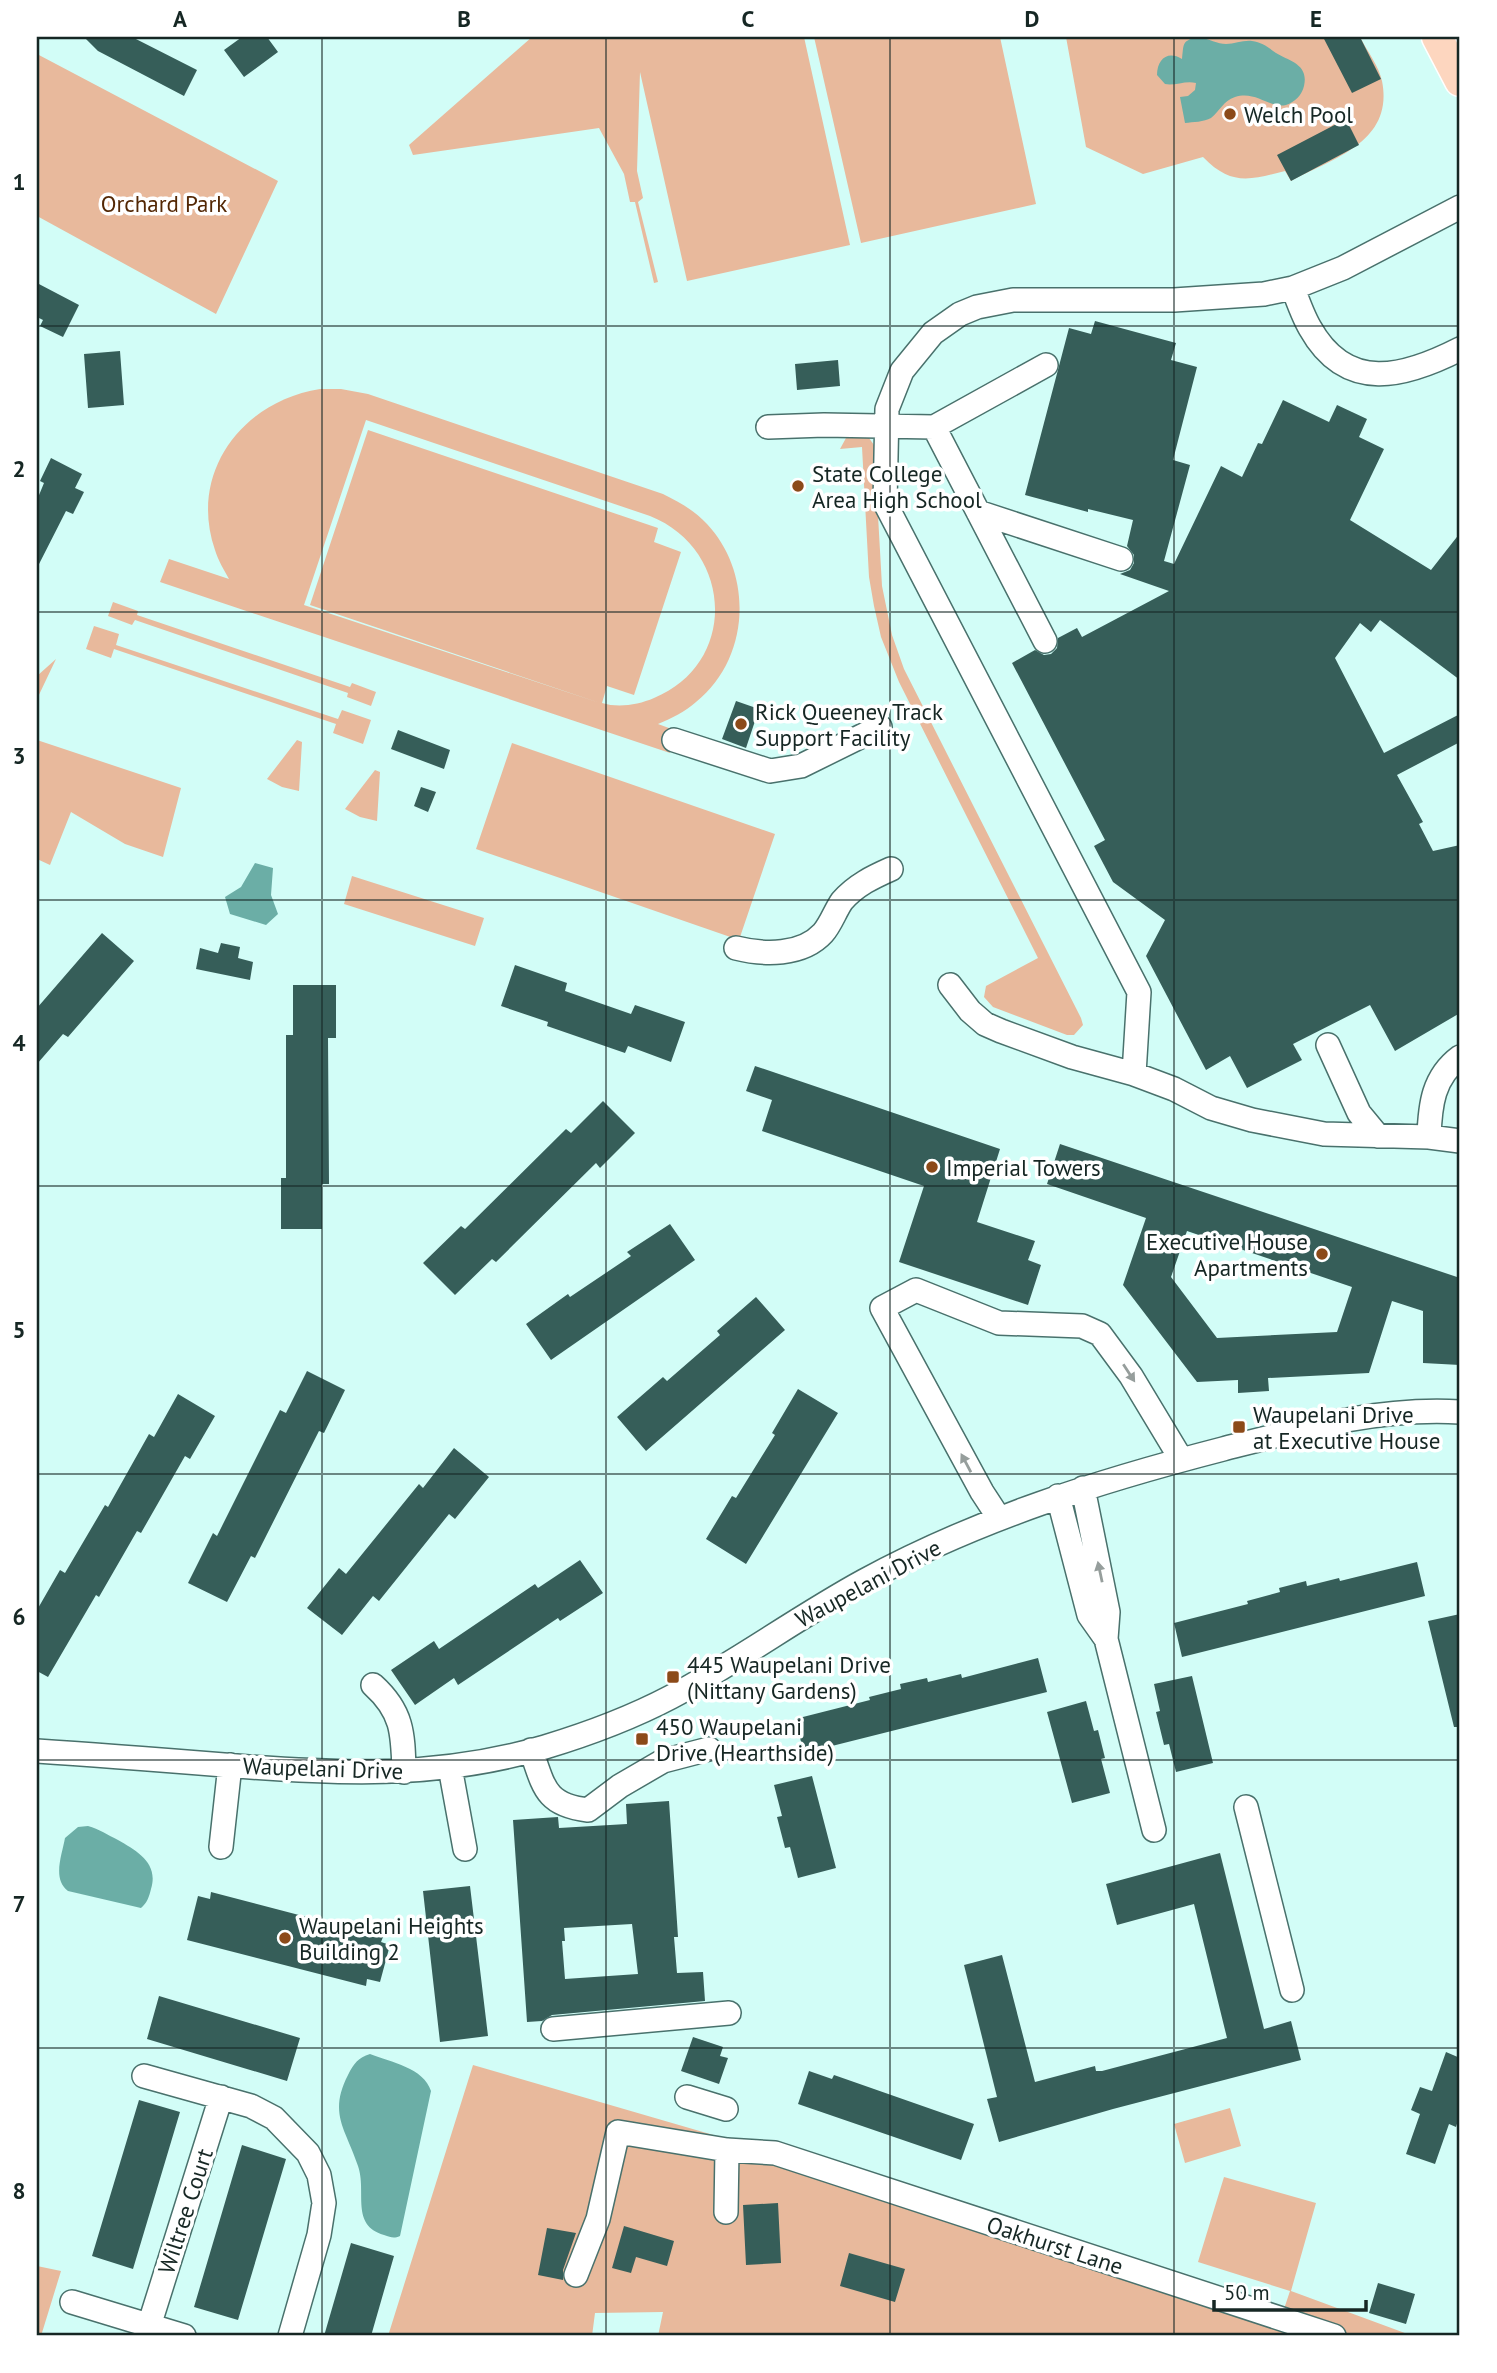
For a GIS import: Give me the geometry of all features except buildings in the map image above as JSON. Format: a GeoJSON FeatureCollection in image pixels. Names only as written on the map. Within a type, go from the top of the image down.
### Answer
{"type":"FeatureCollection","features":[{"type":"Feature","properties":{"kind":"main road"},"geometry":{"type":"LineString","coordinates":[[1437,37],[1460,81]]}},
{"type":"Feature","properties":{"kind":"street"},"geometry":{"type":"LineString","coordinates":[[1135,1074],[1139,992],[885,503],[887,409],[902,371],[933,333],[960,314],[977,307],[1013,300],[1174,300],[1264,294],[1293,289],[1343,268],[1460,207]]}},
{"type":"Feature","properties":{"kind":"street"},"geometry":{"type":"LineString","coordinates":[[1293,289],[1311,329],[1325,348],[1341,363],[1366,374],[1428,366],[1460,349]]}},
{"type":"Feature","properties":{"kind":"street"},"geometry":{"type":"LineString","coordinates":[[768,427],[934,427],[1046,365]]}},
{"type":"Feature","properties":{"kind":"street"},"geometry":{"type":"LineString","coordinates":[[934,427],[1045,641]]}},
{"type":"Feature","properties":{"kind":"street"},"geometry":{"type":"LineString","coordinates":[[978,512],[1121,559]]}},
{"type":"Feature","properties":{"kind":"street"},"geometry":{"type":"LineString","coordinates":[[674,740],[770,771],[801,766],[880,727]]}},
{"type":"Feature","properties":{"kind":"street"},"geometry":{"type":"LineString","coordinates":[[736,947],[788,952],[806,945],[824,932],[841,903],[853,891],[867,880],[891,869]]}},
{"type":"Feature","properties":{"kind":"street"},"geometry":{"type":"LineString","coordinates":[[950,985],[961,1002],[985,1024],[1072,1057],[1135,1074],[1174,1089],[1211,1108],[1252,1120],[1324,1134],[1429,1137],[1460,1141]]}},
{"type":"Feature","properties":{"kind":"street"},"geometry":{"type":"LineString","coordinates":[[1328,1045],[1359,1113],[1378,1136]]}},
{"type":"Feature","properties":{"kind":"street"},"geometry":{"type":"LineString","coordinates":[[1429,1137],[1434,1090],[1449,1065],[1460,1057]]}},
{"type":"Feature","properties":{"kind":"street"},"geometry":{"type":"LineString","coordinates":[[999,1518],[982,1492],[882,1308],[916,1290],[999,1323],[1082,1326],[1100,1334],[1110,1345],[1181,1459]]}},
{"type":"Feature","properties":{"kind":"street","name":"Waupelani Drive"},"geometry":{"type":"LineString","coordinates":[[37,1751],[336,1773],[404,1772],[450,1767],[531,1751],[599,1729],[668,1698],[870,1578],[999,1518],[1058,1496],[1181,1459],[1349,1419],[1397,1413],[1460,1412]]}},
{"type":"Feature","properties":{"kind":"street"},"geometry":{"type":"LineString","coordinates":[[1083,1488],[1108,1612],[1106,1639],[1154,1830]]}},
{"type":"Feature","properties":{"kind":"street"},"geometry":{"type":"LineString","coordinates":[[1058,1496],[1087,1608],[1093,1622],[1106,1639]]}},
{"type":"Feature","properties":{"kind":"street"},"geometry":{"type":"LineString","coordinates":[[373,1685],[388,1699],[398,1716],[403,1736],[404,1772]]}},
{"type":"Feature","properties":{"kind":"street"},"geometry":{"type":"LineString","coordinates":[[531,1751],[546,1792],[569,1808],[588,1810],[620,1786],[663,1760],[709,1749]]}},
{"type":"Feature","properties":{"kind":"street"},"geometry":{"type":"LineString","coordinates":[[220,1847],[230,1765]]}},
{"type":"Feature","properties":{"kind":"street"},"geometry":{"type":"LineString","coordinates":[[450,1767],[465,1849]]}},
{"type":"Feature","properties":{"kind":"street"},"geometry":{"type":"LineString","coordinates":[[1247,1807],[1292,1990]]}},
{"type":"Feature","properties":{"kind":"street"},"geometry":{"type":"LineString","coordinates":[[553,2029],[729,2013]]}},
{"type":"Feature","properties":{"kind":"street"},"geometry":{"type":"LineString","coordinates":[[144,2076],[251,2106],[274,2118],[308,2153],[319,2175],[324,2203],[318,2235],[290,2336]]}},
{"type":"Feature","properties":{"kind":"street"},"geometry":{"type":"LineString","coordinates":[[687,2096],[726,2109]]}},
{"type":"Feature","properties":{"kind":"street","name":"Wiltree Court"},"geometry":{"type":"LineString","coordinates":[[149,2326],[221,2097]]}},
{"type":"Feature","properties":{"kind":"street","name":"Oakhurst Lane"},"geometry":{"type":"LineString","coordinates":[[576,2275],[598,2219],[618,2132],[727,2150],[775,2153],[1334,2336]]}},
{"type":"Feature","properties":{"kind":"street"},"geometry":{"type":"LineString","coordinates":[[726,2212],[727,2150]]}},
{"type":"Feature","properties":{"kind":"street"},"geometry":{"type":"LineString","coordinates":[[72,2302],[184,2336]]}},
{"type":"Feature","properties":{"kind":"green space"},"geometry":{"type":"Polygon","coordinates":[[[532,37],[804,37],[850,245],[687,281],[640,72],[637,171],[643,198],[638,202],[658,282],[654,283],[635,202],[630,202],[624,174],[599,128],[413,155],[409,145],[532,37]]]}},
{"type":"Feature","properties":{"kind":"green space"},"geometry":{"type":"Polygon","coordinates":[[[814,37],[1000,37],[1036,204],[861,243],[814,37]]]}},
{"type":"Feature","properties":{"kind":"green space","name":"Welch Pool"},"geometry":{"type":"Polygon","coordinates":[[[1066,37],[1360,37],[1380,75],[1383,102],[1379,119],[1370,133],[1357,145],[1291,181],[1285,171],[1261,177],[1232,177],[1203,157],[1143,174],[1086,147],[1066,37]]]}},
{"type":"Feature","properties":{"kind":"green space","name":"Orchard Park"},"geometry":{"type":"Polygon","coordinates":[[[37,54],[278,181],[216,314],[37,216],[37,54]]]}},
{"type":"Feature","properties":{"kind":"green space"},"geometry":{"type":"Polygon","coordinates":[[[320,389],[341,389],[368,394],[663,494],[702,519],[722,544],[733,567],[738,591],[736,640],[727,663],[714,684],[687,709],[658,724],[677,731],[670,753],[160,582],[169,559],[229,579],[216,554],[209,521],[209,494],[216,468],[228,445],[246,425],[267,408],[292,396],[320,389]],[[366,420],[304,605],[600,703],[310,605],[368,430],[658,528],[654,542],[681,552],[634,695],[607,686],[602,703],[628,705],[641,702],[654,698],[682,681],[701,659],[712,634],[715,606],[710,579],[698,553],[677,532],[650,516],[366,420]]]}},
{"type":"Feature","properties":{"kind":"green space"},"geometry":{"type":"Polygon","coordinates":[[[860,433],[874,445],[882,586],[892,635],[904,669],[1081,1018],[1083,1025],[1074,1035],[1067,1035],[993,1007],[984,997],[986,986],[1038,958],[899,682],[881,637],[869,577],[862,447],[840,449],[846,438],[860,433]]]}},
{"type":"Feature","properties":{"kind":"green space"},"geometry":{"type":"Polygon","coordinates":[[[113,602],[138,611],[137,615],[350,687],[352,683],[376,692],[371,706],[347,697],[348,693],[135,620],[132,625],[108,616],[113,602]]]}},
{"type":"Feature","properties":{"kind":"green space"},"geometry":{"type":"Polygon","coordinates":[[[94,626],[119,634],[116,645],[338,719],[342,710],[371,720],[363,744],[333,733],[336,724],[114,649],[111,658],[86,649],[94,626]]]}},
{"type":"Feature","properties":{"kind":"green space"},"geometry":{"type":"Polygon","coordinates":[[[56,659],[37,699],[37,676],[56,659]]]}},
{"type":"Feature","properties":{"kind":"green space"},"geometry":{"type":"Polygon","coordinates":[[[37,740],[181,788],[163,857],[125,844],[71,812],[50,865],[37,859],[37,740]]]}},
{"type":"Feature","properties":{"kind":"green space"},"geometry":{"type":"Polygon","coordinates":[[[297,740],[302,742],[299,791],[282,787],[267,779],[297,740]]]}},
{"type":"Feature","properties":{"kind":"green space"},"geometry":{"type":"Polygon","coordinates":[[[512,743],[775,834],[739,940],[476,849],[512,743]]]}},
{"type":"Feature","properties":{"kind":"green space"},"geometry":{"type":"Polygon","coordinates":[[[375,770],[380,772],[377,821],[360,817],[345,809],[375,770]]]}},
{"type":"Feature","properties":{"kind":"green space"},"geometry":{"type":"Polygon","coordinates":[[[352,876],[484,918],[475,946],[344,904],[352,876]]]}},
{"type":"Feature","properties":{"kind":"green space"},"geometry":{"type":"Polygon","coordinates":[[[473,2065],[775,2153],[1281,2318],[1290,2291],[1198,2262],[1224,2177],[1316,2203],[1291,2291],[1413,2336],[658,2336],[663,2312],[595,2313],[592,2336],[388,2336],[473,2065]]]}},
{"type":"Feature","properties":{"kind":"green space"},"geometry":{"type":"Polygon","coordinates":[[[1230,2108],[1241,2146],[1185,2163],[1174,2124],[1230,2108]]]}},
{"type":"Feature","properties":{"kind":"green space"},"geometry":{"type":"Polygon","coordinates":[[[37,2266],[61,2271],[41,2336],[37,2336],[37,2266]]]}},
{"type":"Feature","properties":{"kind":"water"},"geometry":{"type":"Polygon","coordinates":[[[1200,37],[1223,44],[1249,41],[1265,46],[1301,68],[1305,79],[1302,92],[1292,102],[1280,106],[1250,96],[1235,97],[1211,118],[1185,123],[1180,97],[1188,96],[1195,90],[1196,83],[1165,84],[1157,75],[1158,69],[1161,61],[1168,56],[1182,59],[1185,44],[1200,37]]]}},
{"type":"Feature","properties":{"kind":"water"},"geometry":{"type":"Polygon","coordinates":[[[255,863],[273,868],[271,895],[278,914],[266,925],[230,914],[225,897],[241,887],[255,863]]]}},
{"type":"Feature","properties":{"kind":"water"},"geometry":{"type":"Polygon","coordinates":[[[88,1826],[132,1849],[149,1865],[153,1880],[148,1900],[141,1908],[68,1891],[63,1886],[59,1866],[65,1838],[78,1827],[88,1826]]]}},
{"type":"Feature","properties":{"kind":"water"},"geometry":{"type":"Polygon","coordinates":[[[370,2054],[414,2071],[427,2083],[431,2091],[400,2236],[396,2237],[373,2230],[363,2216],[358,2166],[339,2111],[342,2089],[350,2071],[359,2059],[370,2054]]]}},
{"type":"Feature","properties":{"kind":"place","name":"Welch Pool"},"geometry":{"type":"Point","coordinates":[1230,114]}},
{"type":"Feature","properties":{"kind":"place","name":"State College Area High School"},"geometry":{"type":"Point","coordinates":[798,486]}},
{"type":"Feature","properties":{"kind":"place","name":"Rick Queeney Track Support Facility"},"geometry":{"type":"Point","coordinates":[741,724]}},
{"type":"Feature","properties":{"kind":"place","name":"Imperial Towers"},"geometry":{"type":"Point","coordinates":[932,1167]}},
{"type":"Feature","properties":{"kind":"place","name":"Executive House Apartments"},"geometry":{"type":"Point","coordinates":[1322,1254]}},
{"type":"Feature","properties":{"kind":"place","name":"Waupelani Drive at Executive House"},"geometry":{"type":"Point","coordinates":[1239,1427]}},
{"type":"Feature","properties":{"kind":"place","name":"445 Waupelani Drive (Nittany Gardens)"},"geometry":{"type":"Point","coordinates":[673,1677]}},
{"type":"Feature","properties":{"kind":"place","name":"450 Waupelani Drive (Hearthside)"},"geometry":{"type":"Point","coordinates":[642,1739]}},
{"type":"Feature","properties":{"kind":"place","name":"Waupelani Heights Building 2"},"geometry":{"type":"Point","coordinates":[285,1938]}}]}
